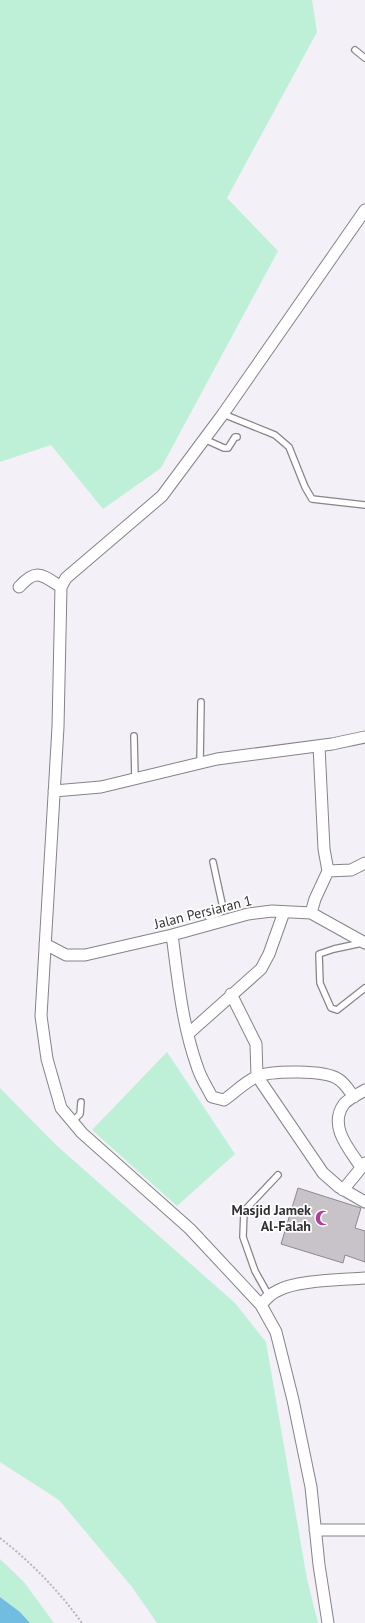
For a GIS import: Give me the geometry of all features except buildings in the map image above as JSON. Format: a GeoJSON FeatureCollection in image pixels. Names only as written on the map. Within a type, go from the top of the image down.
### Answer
{"type":"FeatureCollection","features":[{"type":"Feature","properties":{"kind":"street"},"geometry":{"type":"LineString","coordinates":[[328,1623],[319,1565],[311,1487],[293,1400],[276,1332],[261,1305],[190,1229],[72,1122],[61,1108],[47,1059],[41,1016],[50,889],[61,587],[66,578],[162,496],[223,414],[365,210]]}},
{"type":"Feature","properties":{"kind":"street"},"geometry":{"type":"LineString","coordinates":[[19,587],[32,574],[38,574],[61,587]]}},
{"type":"Feature","properties":{"kind":"street"},"geometry":{"type":"LineString","coordinates":[[54,791],[101,787],[217,759],[319,746],[365,737]]}},
{"type":"Feature","properties":{"kind":"street"},"geometry":{"type":"LineString","coordinates":[[311,913],[315,899],[328,871],[324,849],[319,746]]}},
{"type":"Feature","properties":{"kind":"street"},"geometry":{"type":"LineString","coordinates":[[328,871],[351,870],[365,864]]}},
{"type":"Feature","properties":{"kind":"street","name":"Jalan Persiaran 1"},"geometry":{"type":"LineString","coordinates":[[45,944],[66,955],[85,955],[172,935],[208,921],[272,911],[311,913],[364,943]]}},
{"type":"Feature","properties":{"kind":"street"},"geometry":{"type":"LineString","coordinates":[[188,1034],[261,968],[269,954],[284,912]]}},
{"type":"Feature","properties":{"kind":"street"},"geometry":{"type":"LineString","coordinates":[[172,935],[181,1003],[188,1034],[197,1067],[212,1096],[224,1100],[257,1076],[280,1073],[318,1072],[329,1074],[340,1080],[354,1097]]}},
{"type":"Feature","properties":{"kind":"street"},"geometry":{"type":"LineString","coordinates":[[231,994],[256,1044],[257,1076],[323,1173],[343,1190],[365,1202]]}},
{"type":"Feature","properties":{"kind":"street"},"geometry":{"type":"LineString","coordinates":[[343,1190],[363,1165],[338,1131],[339,1118],[344,1104],[365,1090]]}},
{"type":"Feature","properties":{"kind":"street"},"geometry":{"type":"LineString","coordinates":[[261,1305],[269,1296],[278,1290],[295,1285],[365,1278]]}},
{"type":"Feature","properties":{"kind":"street"},"geometry":{"type":"LineString","coordinates":[[316,1530],[365,1530]]}},
{"type":"Feature","properties":{"kind":"lane"},"geometry":{"type":"LineString","coordinates":[[355,50],[365,58]]}},
{"type":"Feature","properties":{"kind":"lane"},"geometry":{"type":"LineString","coordinates":[[223,414],[275,435],[289,447],[305,487],[312,499],[365,505]]}},
{"type":"Feature","properties":{"kind":"lane"},"geometry":{"type":"LineString","coordinates":[[204,439],[224,448],[228,448],[235,437],[237,437]]}},
{"type":"Feature","properties":{"kind":"lane"},"geometry":{"type":"LineString","coordinates":[[200,763],[201,702]]}},
{"type":"Feature","properties":{"kind":"lane"},"geometry":{"type":"LineString","coordinates":[[134,736],[135,780]]}},
{"type":"Feature","properties":{"kind":"lane"},"geometry":{"type":"LineString","coordinates":[[208,921],[220,913],[223,908],[213,862]]}},
{"type":"Feature","properties":{"kind":"lane"},"geometry":{"type":"LineString","coordinates":[[364,943],[334,949],[319,954],[320,983],[331,1008],[337,1010],[365,988]]}},
{"type":"Feature","properties":{"kind":"lane"},"geometry":{"type":"LineString","coordinates":[[72,1122],[80,1114],[81,1102]]}},
{"type":"Feature","properties":{"kind":"lane"},"geometry":{"type":"LineString","coordinates":[[269,1296],[255,1271],[243,1237],[244,1211],[278,1175]]}},
{"type":"Feature","properties":{"kind":"path"},"geometry":{"type":"LineString","coordinates":[[0,1538],[28,1562],[63,1597],[82,1623]]}},
{"type":"Feature","properties":{"kind":"green space"},"geometry":{"type":"Polygon","coordinates":[[[0,0],[312,0],[317,32],[227,198],[278,251],[161,468],[103,509],[51,445],[0,462],[0,0]]]}},
{"type":"Feature","properties":{"kind":"green space"},"geometry":{"type":"Polygon","coordinates":[[[167,1052],[235,1154],[177,1206],[92,1130],[167,1052]]]}},
{"type":"Feature","properties":{"kind":"green space"},"geometry":{"type":"Polygon","coordinates":[[[0,1088],[56,1145],[235,1303],[266,1342],[307,1579],[318,1623],[157,1623],[132,1587],[59,1500],[0,1462],[0,1088]]]}},
{"type":"Feature","properties":{"kind":"green space"},"geometry":{"type":"Polygon","coordinates":[[[0,1559],[24,1582],[54,1623],[30,1623],[20,1612],[0,1597],[0,1559]]]}},
{"type":"Feature","properties":{"kind":"water"},"geometry":{"type":"Polygon","coordinates":[[[0,1597],[20,1612],[30,1623],[0,1623],[0,1597]]]}},
{"type":"Feature","properties":{"kind":"place","name":"Masjid Jamek Al-Falah"},"geometry":{"type":"Point","coordinates":[323,1218]}}]}
